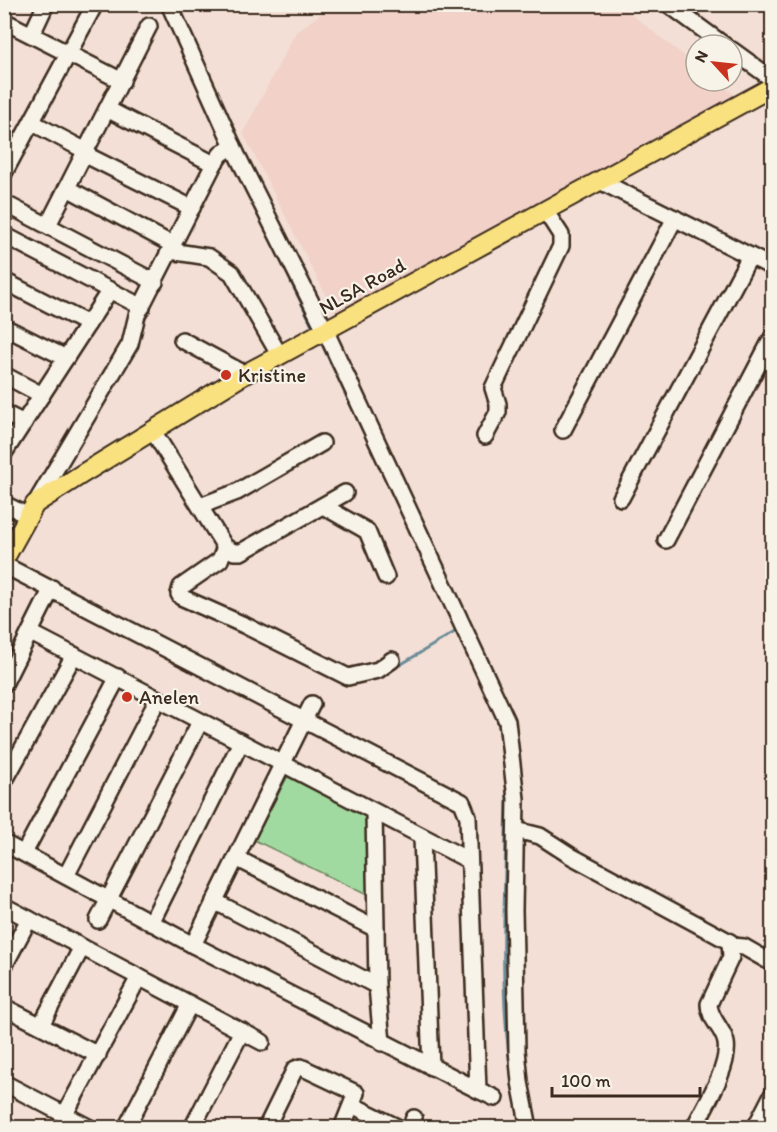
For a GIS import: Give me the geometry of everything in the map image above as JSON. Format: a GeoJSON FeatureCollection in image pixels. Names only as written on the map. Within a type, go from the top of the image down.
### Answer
{"type":"FeatureCollection","features":[{"type":"Feature","properties":{"kind":"main road","name":"NLSA Road"},"geometry":{"type":"LineString","coordinates":[[4,560],[32,510],[245,374],[602,182],[772,87]]}},
{"type":"Feature","properties":{"kind":"street"},"geometry":{"type":"LineString","coordinates":[[32,34],[46,4]]}},
{"type":"Feature","properties":{"kind":"street"},"geometry":{"type":"LineString","coordinates":[[4,173],[33,123],[95,4]]}},
{"type":"Feature","properties":{"kind":"street"},"geometry":{"type":"LineString","coordinates":[[169,4],[224,153],[320,334],[507,721],[514,770],[516,830],[514,910],[520,1082],[529,1126],[545,1128]]}},
{"type":"Feature","properties":{"kind":"street"},"geometry":{"type":"LineString","coordinates":[[668,4],[708,33]]}},
{"type":"Feature","properties":{"kind":"street"},"geometry":{"type":"LineString","coordinates":[[48,225],[149,26]]}},
{"type":"Feature","properties":{"kind":"street"},"geometry":{"type":"LineString","coordinates":[[6,27],[32,34],[122,81]]}},
{"type":"Feature","properties":{"kind":"street"},"geometry":{"type":"LineString","coordinates":[[744,59],[772,79]]}},
{"type":"Feature","properties":{"kind":"street"},"geometry":{"type":"LineString","coordinates":[[107,109],[224,153]]}},
{"type":"Feature","properties":{"kind":"street"},"geometry":{"type":"LineString","coordinates":[[33,123],[192,208]]}},
{"type":"Feature","properties":{"kind":"street"},"geometry":{"type":"LineString","coordinates":[[4,504],[32,510],[127,349],[142,307],[171,248],[224,153]]}},
{"type":"Feature","properties":{"kind":"street"},"geometry":{"type":"LineString","coordinates":[[602,182],[772,267]]}},
{"type":"Feature","properties":{"kind":"street"},"geometry":{"type":"LineString","coordinates":[[66,189],[171,248],[208,257],[228,269],[262,322],[280,356]]}},
{"type":"Feature","properties":{"kind":"street"},"geometry":{"type":"LineString","coordinates":[[4,203],[155,282]]}},
{"type":"Feature","properties":{"kind":"street"},"geometry":{"type":"LineString","coordinates":[[485,436],[498,412],[493,388],[561,246],[561,235],[546,212]]}},
{"type":"Feature","properties":{"kind":"street"},"geometry":{"type":"LineString","coordinates":[[563,430],[675,218]]}},
{"type":"Feature","properties":{"kind":"street"},"geometry":{"type":"LineString","coordinates":[[4,235],[142,307]]}},
{"type":"Feature","properties":{"kind":"street"},"geometry":{"type":"LineString","coordinates":[[621,498],[750,256]]}},
{"type":"Feature","properties":{"kind":"street"},"geometry":{"type":"LineString","coordinates":[[4,281],[88,324]]}},
{"type":"Feature","properties":{"kind":"street"},"geometry":{"type":"LineString","coordinates":[[4,453],[110,290]]}},
{"type":"Feature","properties":{"kind":"street"},"geometry":{"type":"LineString","coordinates":[[4,327],[66,358]]}},
{"type":"Feature","properties":{"kind":"street"},"geometry":{"type":"LineString","coordinates":[[666,540],[772,338]]}},
{"type":"Feature","properties":{"kind":"street"},"geometry":{"type":"LineString","coordinates":[[182,340],[245,374]]}},
{"type":"Feature","properties":{"kind":"street"},"geometry":{"type":"LineString","coordinates":[[4,375],[42,395]]}},
{"type":"Feature","properties":{"kind":"street"},"geometry":{"type":"LineString","coordinates":[[4,413],[24,423]]}},
{"type":"Feature","properties":{"kind":"street"},"geometry":{"type":"LineString","coordinates":[[153,431],[225,547],[234,552],[241,552],[345,493]]}},
{"type":"Feature","properties":{"kind":"street"},"geometry":{"type":"LineString","coordinates":[[200,506],[237,492],[322,443]]}},
{"type":"Feature","properties":{"kind":"street"},"geometry":{"type":"LineString","coordinates":[[323,506],[367,531],[386,577]]}},
{"type":"Feature","properties":{"kind":"street"},"geometry":{"type":"LineString","coordinates":[[225,547],[220,560],[181,587],[179,594],[181,597],[244,625],[348,677],[378,670],[392,660]]}},
{"type":"Feature","properties":{"kind":"street"},"geometry":{"type":"LineString","coordinates":[[4,565],[462,802],[468,817],[478,1090]]}},
{"type":"Feature","properties":{"kind":"street"},"geometry":{"type":"LineString","coordinates":[[4,684],[52,588]]}},
{"type":"Feature","properties":{"kind":"street"},"geometry":{"type":"LineString","coordinates":[[31,633],[468,860]]}},
{"type":"Feature","properties":{"kind":"street"},"geometry":{"type":"LineString","coordinates":[[4,783],[74,655]]}},
{"type":"Feature","properties":{"kind":"street"},"geometry":{"type":"LineString","coordinates":[[24,853],[118,677]]}},
{"type":"Feature","properties":{"kind":"street"},"geometry":{"type":"LineString","coordinates":[[66,876],[158,699]]}},
{"type":"Feature","properties":{"kind":"street"},"geometry":{"type":"LineString","coordinates":[[193,945],[312,704]]}},
{"type":"Feature","properties":{"kind":"street"},"geometry":{"type":"LineString","coordinates":[[98,920],[200,722]]}},
{"type":"Feature","properties":{"kind":"street"},"geometry":{"type":"LineString","coordinates":[[151,923],[241,742]]}},
{"type":"Feature","properties":{"kind":"street"},"geometry":{"type":"LineString","coordinates":[[374,812],[377,986],[382,1043]]}},
{"type":"Feature","properties":{"kind":"street"},"geometry":{"type":"LineString","coordinates":[[516,830],[540,836],[581,862],[726,938],[732,946],[731,957],[709,1004],[712,1017],[724,1037],[726,1051],[718,1078],[694,1128]]}},
{"type":"Feature","properties":{"kind":"street"},"geometry":{"type":"LineString","coordinates":[[422,838],[431,1067]]}},
{"type":"Feature","properties":{"kind":"street"},"geometry":{"type":"LineString","coordinates":[[4,843],[108,901],[382,1043],[495,1098]]}},
{"type":"Feature","properties":{"kind":"street"},"geometry":{"type":"LineString","coordinates":[[236,858],[376,929]]}},
{"type":"Feature","properties":{"kind":"street"},"geometry":{"type":"LineString","coordinates":[[214,901],[377,986]]}},
{"type":"Feature","properties":{"kind":"street"},"geometry":{"type":"LineString","coordinates":[[4,906],[262,1042]]}},
{"type":"Feature","properties":{"kind":"street"},"geometry":{"type":"LineString","coordinates":[[4,966],[29,919]]}},
{"type":"Feature","properties":{"kind":"street"},"geometry":{"type":"LineString","coordinates":[[732,946],[744,947],[772,963]]}},
{"type":"Feature","properties":{"kind":"street"},"geometry":{"type":"LineString","coordinates":[[41,1025],[82,947]]}},
{"type":"Feature","properties":{"kind":"street"},"geometry":{"type":"LineString","coordinates":[[65,1114],[139,977]]}},
{"type":"Feature","properties":{"kind":"street"},"geometry":{"type":"LineString","coordinates":[[126,1128],[190,1004]]}},
{"type":"Feature","properties":{"kind":"street"},"geometry":{"type":"LineString","coordinates":[[4,1007],[98,1055]]}},
{"type":"Feature","properties":{"kind":"street"},"geometry":{"type":"LineString","coordinates":[[192,1128],[242,1031]]}},
{"type":"Feature","properties":{"kind":"street"},"geometry":{"type":"LineString","coordinates":[[266,1128],[298,1067],[354,1091],[356,1095],[342,1128]]}},
{"type":"Feature","properties":{"kind":"street"},"geometry":{"type":"LineString","coordinates":[[7,1090],[65,1114],[90,1128]]}},
{"type":"Feature","properties":{"kind":"street"},"geometry":{"type":"LineString","coordinates":[[755,1128],[772,1095]]}},
{"type":"Feature","properties":{"kind":"street"},"geometry":{"type":"LineString","coordinates":[[352,1105],[399,1128]]}},
{"type":"Feature","properties":{"kind":"shaded area"},"geometry":{"type":"Polygon","coordinates":[[[333,5],[619,5],[684,56],[684,93],[732,93],[742,101],[339,321],[243,133],[296,32],[333,5]]]}},
{"type":"Feature","properties":{"kind":"green space"},"geometry":{"type":"Polygon","coordinates":[[[289,774],[366,815],[369,896],[254,840],[289,774]]]}},
{"type":"Feature","properties":{"kind":"waterway"},"geometry":{"type":"LineString","coordinates":[[176,37],[214,121]]}},
{"type":"Feature","properties":{"kind":"waterway"},"geometry":{"type":"LineString","coordinates":[[263,224],[314,329]]}},
{"type":"Feature","properties":{"kind":"waterway"},"geometry":{"type":"LineString","coordinates":[[320,340],[416,543]]}},
{"type":"Feature","properties":{"kind":"waterway"},"geometry":{"type":"LineString","coordinates":[[385,674],[458,630]]}},
{"type":"Feature","properties":{"kind":"waterway"},"geometry":{"type":"LineString","coordinates":[[496,715],[501,734]]}},
{"type":"Feature","properties":{"kind":"waterway"},"geometry":{"type":"LineString","coordinates":[[507,788],[504,986],[510,1064],[516,1102]]}},
{"type":"Feature","properties":{"kind":"place","name":"Kristine"},"geometry":{"type":"Point","coordinates":[226,375]}},
{"type":"Feature","properties":{"kind":"place","name":"Anelen"},"geometry":{"type":"Point","coordinates":[127,697]}}]}
